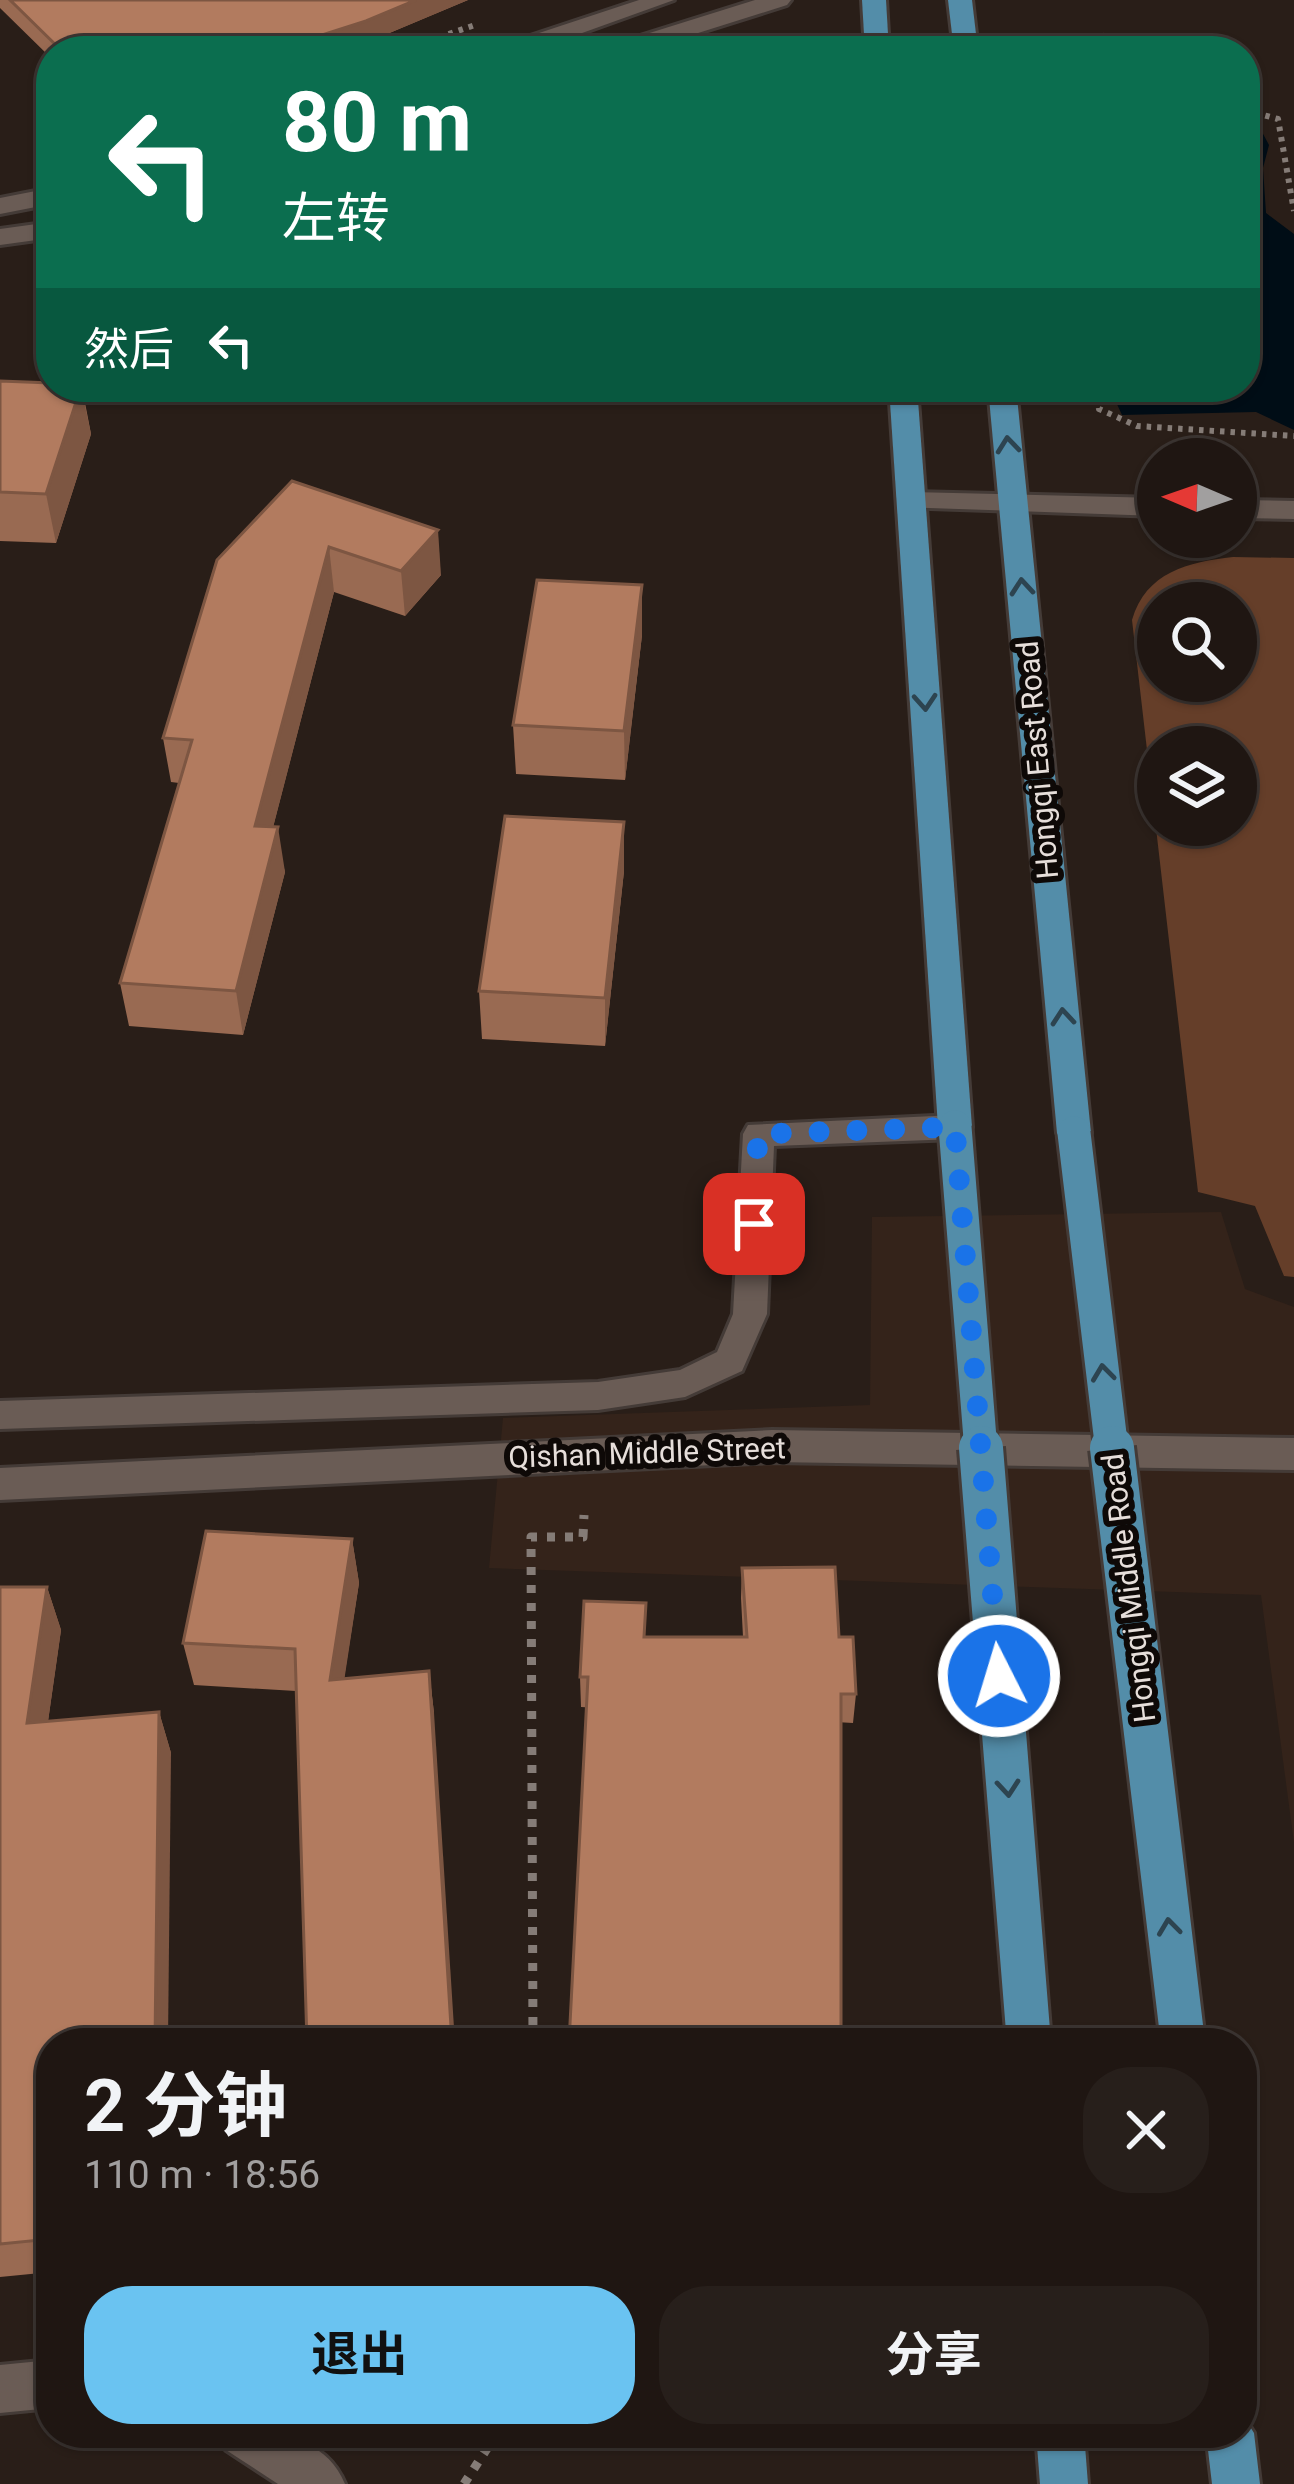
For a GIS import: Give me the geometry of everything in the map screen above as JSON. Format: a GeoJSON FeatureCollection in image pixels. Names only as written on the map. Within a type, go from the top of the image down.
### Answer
{"type":"FeatureCollection","features":[{"type":"Feature","properties":{"kind":"main road"},"geometry":{"type":"LineString","coordinates":[[874,0],[877,36]]}},
{"type":"Feature","properties":{"kind":"main road"},"geometry":{"type":"LineString","coordinates":[[960,0],[964,36]]}},
{"type":"Feature","properties":{"kind":"main road"},"geometry":{"type":"LineString","coordinates":[[904,402],[955,1127],[1027,2028]]}},
{"type":"Feature","properties":{"kind":"main road","name":"Hongqi East Road"},"geometry":{"type":"LineString","coordinates":[[1004,402],[1074,1133]]}},
{"type":"Feature","properties":{"kind":"main road","name":"Hongqi Middle Road"},"geometry":{"type":"LineString","coordinates":[[1074,1133],[1181,2028]]}},
{"type":"Feature","properties":{"kind":"main road"},"geometry":{"type":"LineString","coordinates":[[1061,2448],[1064,2484]]}},
{"type":"Feature","properties":{"kind":"main road"},"geometry":{"type":"LineString","coordinates":[[1232,2448],[1236,2484]]}},
{"type":"Feature","properties":{"kind":"street"},"geometry":{"type":"LineString","coordinates":[[553,36],[662,0]]}},
{"type":"Feature","properties":{"kind":"street"},"geometry":{"type":"LineString","coordinates":[[664,36],[779,0]]}},
{"type":"Feature","properties":{"kind":"street"},"geometry":{"type":"LineString","coordinates":[[0,206],[36,199]]}},
{"type":"Feature","properties":{"kind":"street"},"geometry":{"type":"LineString","coordinates":[[0,237],[36,232]]}},
{"type":"Feature","properties":{"kind":"street"},"geometry":{"type":"LineString","coordinates":[[911,501],[1137,506]]}},
{"type":"Feature","properties":{"kind":"street"},"geometry":{"type":"LineString","coordinates":[[1257,509],[1294,510]]}},
{"type":"Feature","properties":{"kind":"street","name":"Qishan Middle Street"},"geometry":{"type":"LineString","coordinates":[[0,1484],[772,1446],[1294,1454]]}},
{"type":"Feature","properties":{"kind":"street"},"geometry":{"type":"LineString","coordinates":[[0,2389],[36,2385]]}},
{"type":"Feature","properties":{"kind":"street"},"geometry":{"type":"LineString","coordinates":[[266,2448],[321,2484]]}},
{"type":"Feature","properties":{"kind":"lane"},"geometry":{"type":"LineString","coordinates":[[0,1414],[598,1396],[685,1383],[730,1361],[750,1315],[758,1134],[955,1127]]}},
{"type":"Feature","properties":{"kind":"path"},"geometry":{"type":"LineString","coordinates":[[443,36],[484,22]]}},
{"type":"Feature","properties":{"kind":"path"},"geometry":{"type":"LineString","coordinates":[[1260,114],[1278,119],[1294,211]]}},
{"type":"Feature","properties":{"kind":"path"},"geometry":{"type":"LineString","coordinates":[[1098,402],[1099,409],[1137,426],[1294,436]]}},
{"type":"Feature","properties":{"kind":"path"},"geometry":{"type":"LineString","coordinates":[[533,2028],[531,1537],[583,1537],[584,1515]]}},
{"type":"Feature","properties":{"kind":"path"},"geometry":{"type":"LineString","coordinates":[[464,2484],[487,2448]]}},
{"type":"Feature","properties":{"kind":"shaded area"},"geometry":{"type":"Polygon","coordinates":[[[1260,128],[1269,145],[1263,168],[1266,213],[1294,234],[1294,430],[1256,412],[1122,415],[1116,402],[1260,402],[1260,128]]]}},
{"type":"Feature","properties":{"kind":"shaded area"},"geometry":{"type":"Polygon","coordinates":[[[1224,558],[1294,558],[1294,1277],[1284,1276],[1255,1206],[1198,1192],[1158,846],[1257,846],[1257,726],[1144,726],[1141,702],[1257,702],[1257,582],[1156,582],[1185,566],[1224,558]]]}},
{"type":"Feature","properties":{"kind":"shaded area"},"geometry":{"type":"Polygon","coordinates":[[[1137,609],[1137,663],[1132,620],[1137,609]]]}},
{"type":"Feature","properties":{"kind":"shaded area"},"geometry":{"type":"Polygon","coordinates":[[[1221,1212],[1245,1289],[1294,1307],[1294,1843],[1261,1595],[489,1568],[503,1418],[870,1405],[872,1217],[1221,1212]]]}},
{"type":"Feature","properties":{"kind":"building"},"geometry":{"type":"Polygon","coordinates":[[[10,0],[416,0],[319,36],[47,36],[10,0]]]}},
{"type":"Feature","properties":{"kind":"building"},"geometry":{"type":"Polygon","coordinates":[[[0,381],[36,382],[36,402],[76,402],[46,494],[0,492],[0,381]]]}},
{"type":"Feature","properties":{"kind":"building"},"geometry":{"type":"Polygon","coordinates":[[[292,481],[438,530],[401,571],[329,547],[255,826],[278,827],[236,991],[120,983],[192,740],[163,738],[217,560],[292,481]]]}},
{"type":"Feature","properties":{"kind":"building"},"geometry":{"type":"Polygon","coordinates":[[[537,580],[642,585],[624,731],[513,725],[537,580]]]}},
{"type":"Feature","properties":{"kind":"building"},"geometry":{"type":"Polygon","coordinates":[[[505,816],[624,822],[605,998],[479,991],[505,816]]]}},
{"type":"Feature","properties":{"kind":"building"},"geometry":{"type":"Polygon","coordinates":[[[206,1531],[352,1539],[330,1680],[429,1671],[451,2028],[307,2028],[295,1649],[183,1643],[206,1531]]]}},
{"type":"Feature","properties":{"kind":"building"},"geometry":{"type":"Polygon","coordinates":[[[835,1567],[839,1637],[853,1637],[856,1694],[841,1694],[841,2028],[570,2028],[588,1677],[580,1677],[584,1601],[646,1603],[644,1637],[747,1637],[742,1568],[835,1567]]]}},
{"type":"Feature","properties":{"kind":"building"},"geometry":{"type":"Polygon","coordinates":[[[0,1587],[47,1587],[27,1723],[159,1712],[155,2028],[36,2028],[36,2240],[0,2244],[0,1587]]]}},
{"type":"Feature","properties":{"kind":"route"},"geometry":{"type":"LineString","coordinates":[[754,1224],[758,1134],[955,1127],[999,1676]]}}]}
